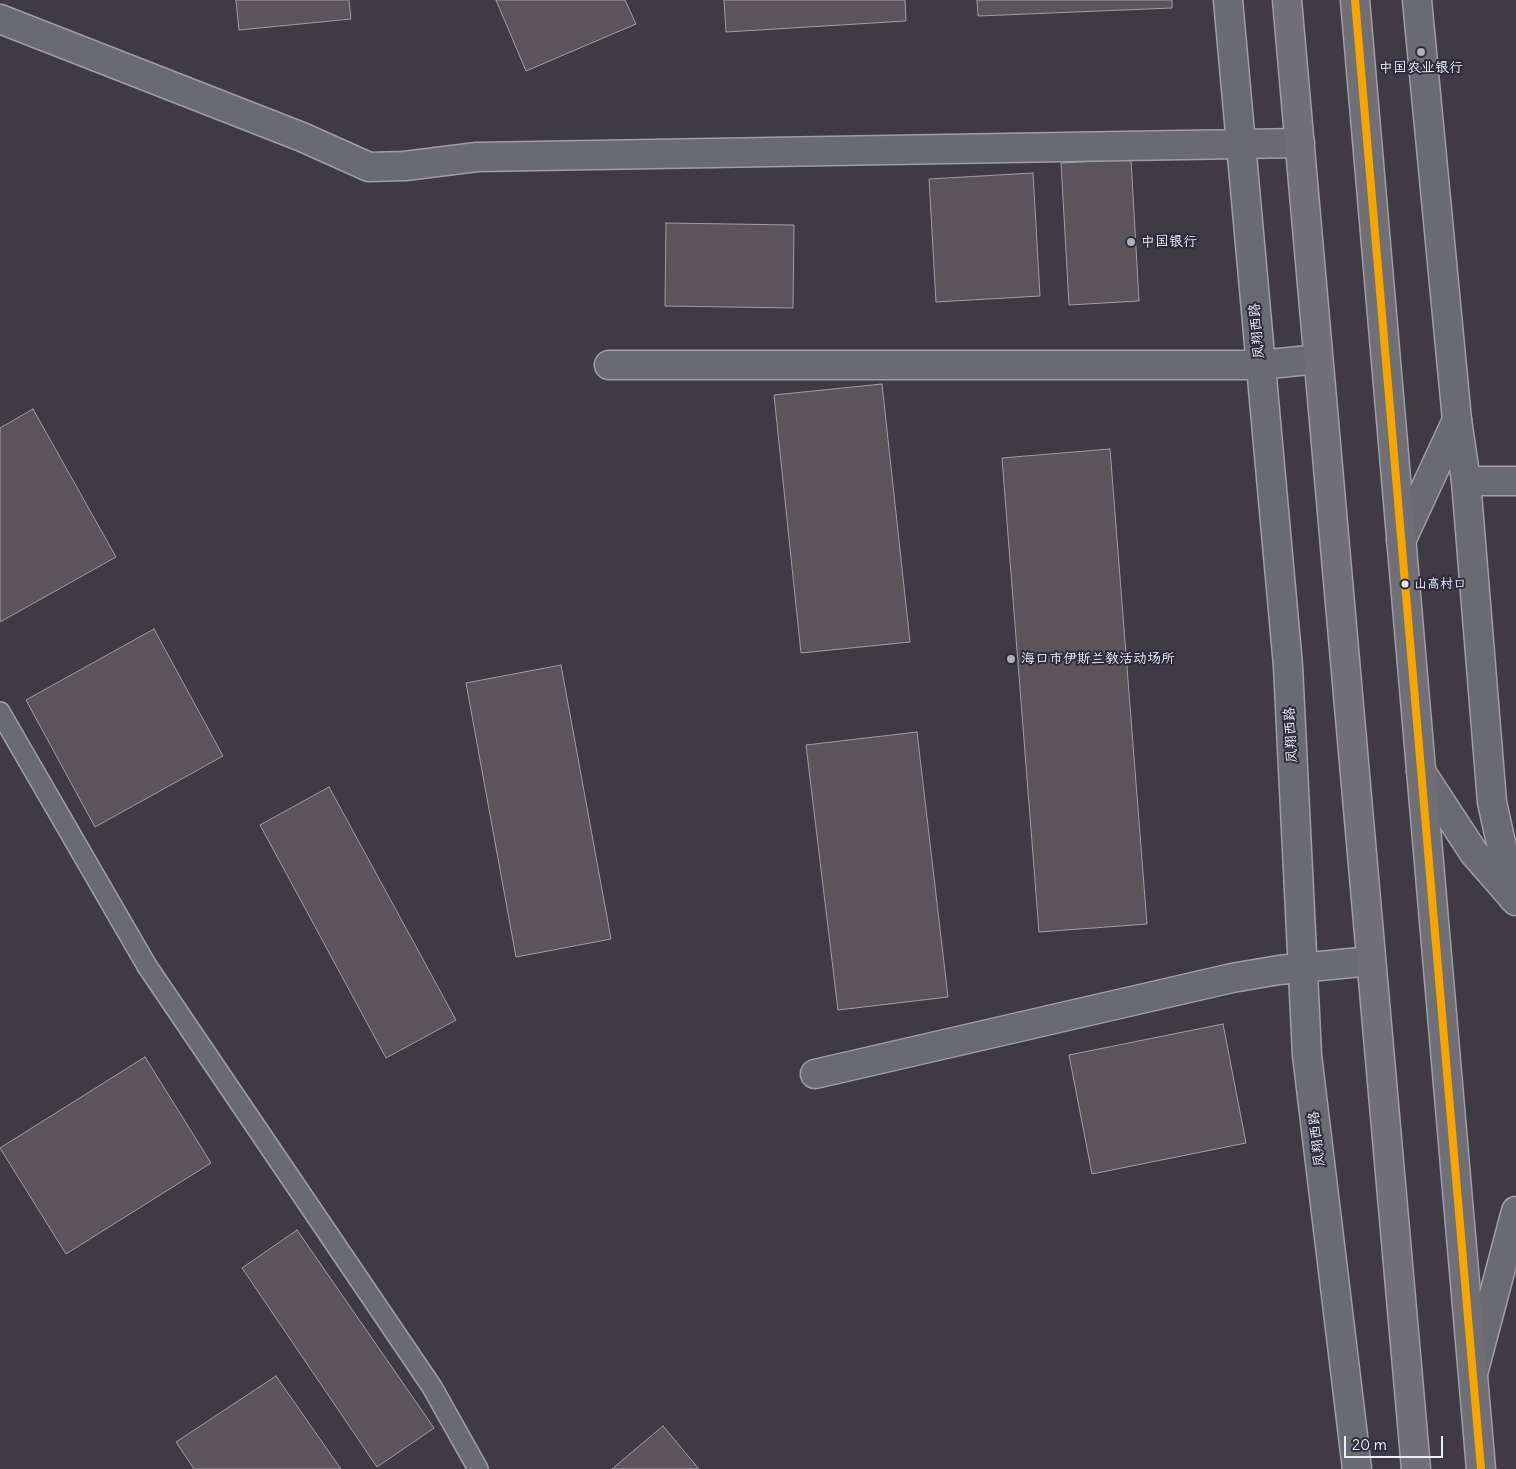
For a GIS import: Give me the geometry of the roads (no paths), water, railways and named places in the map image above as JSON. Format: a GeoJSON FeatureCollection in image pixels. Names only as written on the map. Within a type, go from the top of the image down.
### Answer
{"type":"FeatureCollection","features":[{"type":"Feature","properties":{"kind":"main road"},"geometry":{"type":"LineString","coordinates":[[1287,0],[1416,1469]]}},
{"type":"Feature","properties":{"kind":"main road"},"geometry":{"type":"LineString","coordinates":[[1355,0],[1481,1469]]}},
{"type":"Feature","properties":{"kind":"street","name":"凤翔西路"},"geometry":{"type":"LineString","coordinates":[[1228,0],[1288,666],[1307,1055],[1358,1469]]}},
{"type":"Feature","properties":{"kind":"street"},"geometry":{"type":"LineString","coordinates":[[1417,0],[1457,420],[1466,480],[1492,802],[1514,900]]}},
{"type":"Feature","properties":{"kind":"street"},"geometry":{"type":"LineString","coordinates":[[0,19],[302,137],[369,167],[405,166],[477,157],[1300,143]]}},
{"type":"Feature","properties":{"kind":"street"},"geometry":{"type":"LineString","coordinates":[[609,365],[1260,365],[1318,359]]}},
{"type":"Feature","properties":{"kind":"street"},"geometry":{"type":"LineString","coordinates":[[1401,541],[1457,420]]}},
{"type":"Feature","properties":{"kind":"street"},"geometry":{"type":"LineString","coordinates":[[1466,480],[1516,481]]}},
{"type":"Feature","properties":{"kind":"street"},"geometry":{"type":"LineString","coordinates":[[1421,772],[1474,853],[1514,900]]}},
{"type":"Feature","properties":{"kind":"street"},"geometry":{"type":"LineString","coordinates":[[815,1074],[1232,978],[1371,960]]}},
{"type":"Feature","properties":{"kind":"street"},"geometry":{"type":"LineString","coordinates":[[1473,1374],[1516,1211]]}},
{"type":"Feature","properties":{"kind":"lane"},"geometry":{"type":"LineString","coordinates":[[0,712],[147,966],[427,1379],[478,1469]]}},
{"type":"Feature","properties":{"kind":"place","name":"中国农业银行"},"geometry":{"type":"Point","coordinates":[1421,52]}},
{"type":"Feature","properties":{"kind":"place","name":"中国银行"},"geometry":{"type":"Point","coordinates":[1131,242]}},
{"type":"Feature","properties":{"kind":"place","name":"山高村口"},"geometry":{"type":"Point","coordinates":[1405,584]}},
{"type":"Feature","properties":{"kind":"place","name":"海口市伊斯兰教活动场所"},"geometry":{"type":"Point","coordinates":[1011,659]}}]}
